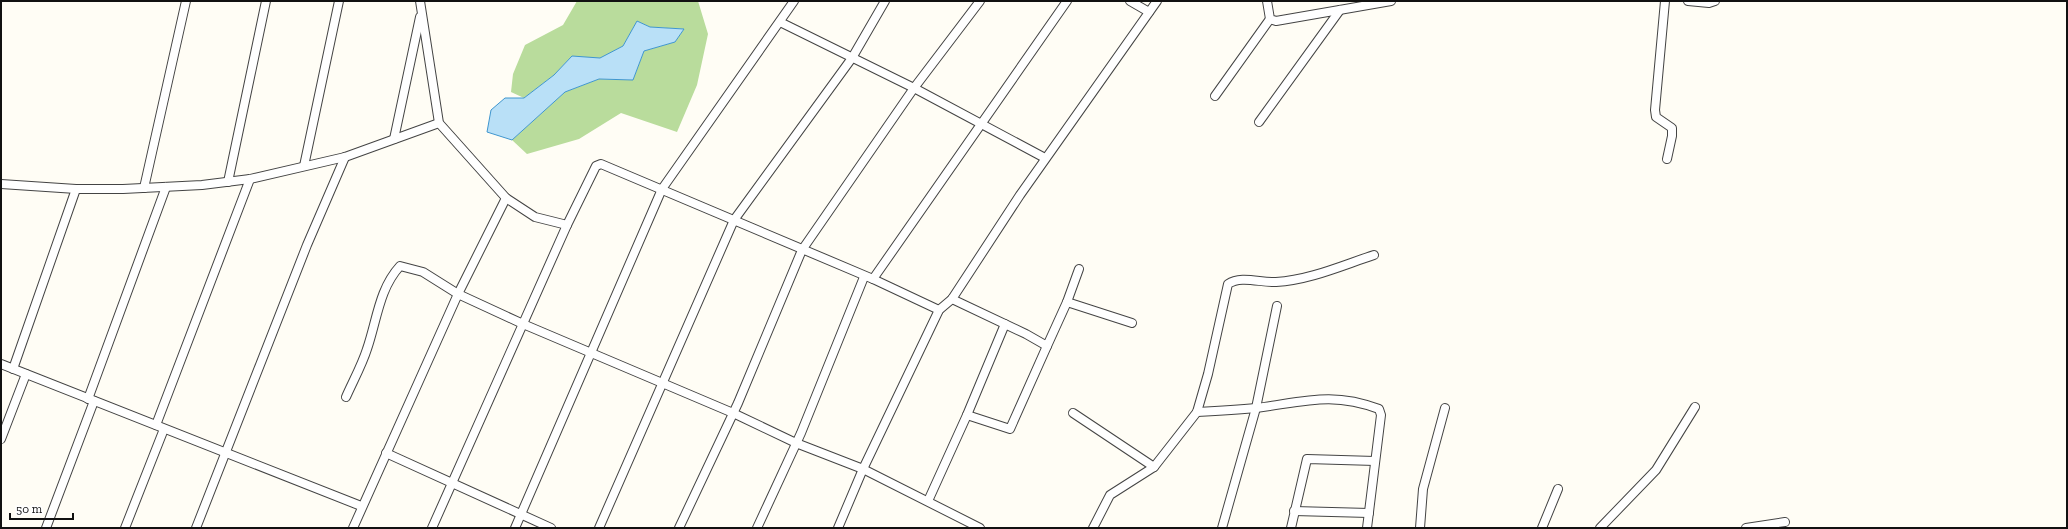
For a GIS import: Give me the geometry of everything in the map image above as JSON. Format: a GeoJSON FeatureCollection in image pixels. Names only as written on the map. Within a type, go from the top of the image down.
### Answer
{"type":"FeatureCollection","features":[{"type":"Feature","properties":{"kind":"street"},"geometry":{"type":"LineString","coordinates":[[144,188],[186,1]]}},
{"type":"Feature","properties":{"kind":"street"},"geometry":{"type":"LineString","coordinates":[[228,182],[266,1]]}},
{"type":"Feature","properties":{"kind":"street"},"geometry":{"type":"LineString","coordinates":[[304,166],[339,1]]}},
{"type":"Feature","properties":{"kind":"street"},"geometry":{"type":"LineString","coordinates":[[420,1],[439,123],[506,198],[535,216],[567,225]]}},
{"type":"Feature","properties":{"kind":"street"},"geometry":{"type":"LineString","coordinates":[[515,528],[522,515],[662,189],[794,1]]}},
{"type":"Feature","properties":{"kind":"street"},"geometry":{"type":"LineString","coordinates":[[599,528],[661,383],[734,220],[852,58],[885,1]]}},
{"type":"Feature","properties":{"kind":"street"},"geometry":{"type":"LineString","coordinates":[[679,528],[733,413],[802,250],[914,88],[980,1]]}},
{"type":"Feature","properties":{"kind":"street"},"geometry":{"type":"LineString","coordinates":[[873,279],[1067,1]]}},
{"type":"Feature","properties":{"kind":"street"},"geometry":{"type":"LineString","coordinates":[[1130,1],[1149,12]]}},
{"type":"Feature","properties":{"kind":"street"},"geometry":{"type":"LineString","coordinates":[[838,528],[863,469],[939,310],[952,299],[1045,158],[1157,1]]}},
{"type":"Feature","properties":{"kind":"street"},"geometry":{"type":"LineString","coordinates":[[1215,96],[1270,19],[1267,1]]}},
{"type":"Feature","properties":{"kind":"street"},"geometry":{"type":"LineString","coordinates":[[1270,19],[1276,21],[1391,1]]}},
{"type":"Feature","properties":{"kind":"street"},"geometry":{"type":"LineString","coordinates":[[1665,1],[1654,110],[1656,117],[1672,128],[1667,159]]}},
{"type":"Feature","properties":{"kind":"street"},"geometry":{"type":"LineString","coordinates":[[1688,1],[1709,3],[1715,1]]}},
{"type":"Feature","properties":{"kind":"street"},"geometry":{"type":"LineString","coordinates":[[1260,122],[1340,10]]}},
{"type":"Feature","properties":{"kind":"street"},"geometry":{"type":"LineString","coordinates":[[394,139],[421,11]]}},
{"type":"Feature","properties":{"kind":"street"},"geometry":{"type":"LineString","coordinates":[[780,22],[914,88],[1045,158]]}},
{"type":"Feature","properties":{"kind":"street"},"geometry":{"type":"LineString","coordinates":[[1,184],[76,189],[144,188],[250,179],[345,157],[439,123]]}},
{"type":"Feature","properties":{"kind":"street"},"geometry":{"type":"LineString","coordinates":[[196,528],[307,246],[345,157]]}},
{"type":"Feature","properties":{"kind":"street"},"geometry":{"type":"LineString","coordinates":[[432,528],[450,482],[567,225],[596,166],[601,164],[662,189],[864,277],[873,279],[939,310]]}},
{"type":"Feature","properties":{"kind":"street"},"geometry":{"type":"LineString","coordinates":[[125,528],[250,179]]}},
{"type":"Feature","properties":{"kind":"street"},"geometry":{"type":"LineString","coordinates":[[46,528],[166,187]]}},
{"type":"Feature","properties":{"kind":"street"},"geometry":{"type":"LineString","coordinates":[[13,369],[76,189]]}},
{"type":"Feature","properties":{"kind":"street"},"geometry":{"type":"LineString","coordinates":[[353,528],[361,506],[458,294],[506,198]]}},
{"type":"Feature","properties":{"kind":"street"},"geometry":{"type":"LineString","coordinates":[[1093,528],[1110,495],[1154,467],[1198,412],[1228,284],[1238,280],[1276,282],[1314,275],[1374,255]]}},
{"type":"Feature","properties":{"kind":"street"},"geometry":{"type":"LineString","coordinates":[[346,397],[367,349],[382,295],[393,273],[400,266],[423,272],[458,294],[523,324],[733,413],[796,443],[863,469],[980,528]]}},
{"type":"Feature","properties":{"kind":"street"},"geometry":{"type":"LineString","coordinates":[[967,415],[1010,429],[1067,302],[1079,269]]}},
{"type":"Feature","properties":{"kind":"street"},"geometry":{"type":"LineString","coordinates":[[757,528],[796,443],[864,277]]}},
{"type":"Feature","properties":{"kind":"street"},"geometry":{"type":"LineString","coordinates":[[952,299],[1047,346]]}},
{"type":"Feature","properties":{"kind":"street"},"geometry":{"type":"LineString","coordinates":[[1067,302],[1132,323]]}},
{"type":"Feature","properties":{"kind":"street"},"geometry":{"type":"LineString","coordinates":[[1222,528],[1256,408],[1277,306]]}},
{"type":"Feature","properties":{"kind":"street"},"geometry":{"type":"LineString","coordinates":[[928,501],[967,415],[1005,324]]}},
{"type":"Feature","properties":{"kind":"street"},"geometry":{"type":"LineString","coordinates":[[1,364],[361,506]]}},
{"type":"Feature","properties":{"kind":"street"},"geometry":{"type":"LineString","coordinates":[[1,439],[26,374]]}},
{"type":"Feature","properties":{"kind":"street"},"geometry":{"type":"LineString","coordinates":[[1198,412],[1256,408],[1298,400],[1329,398],[1368,405],[1379,409],[1381,415],[1367,528]]}},
{"type":"Feature","properties":{"kind":"street"},"geometry":{"type":"LineString","coordinates":[[1600,528],[1656,470],[1695,407]]}},
{"type":"Feature","properties":{"kind":"street"},"geometry":{"type":"LineString","coordinates":[[1420,528],[1423,489],[1445,408]]}},
{"type":"Feature","properties":{"kind":"street"},"geometry":{"type":"LineString","coordinates":[[1073,413],[1154,467]]}},
{"type":"Feature","properties":{"kind":"street"},"geometry":{"type":"LineString","coordinates":[[386,453],[551,528]]}},
{"type":"Feature","properties":{"kind":"street"},"geometry":{"type":"LineString","coordinates":[[1291,528],[1307,459],[1375,461]]}},
{"type":"Feature","properties":{"kind":"street"},"geometry":{"type":"LineString","coordinates":[[1542,528],[1558,489]]}},
{"type":"Feature","properties":{"kind":"street"},"geometry":{"type":"LineString","coordinates":[[1294,511],[1369,513]]}},
{"type":"Feature","properties":{"kind":"street"},"geometry":{"type":"LineString","coordinates":[[1746,528],[1785,522]]}},
{"type":"Feature","properties":{"kind":"green space"},"geometry":{"type":"Polygon","coordinates":[[[577,1],[698,1],[708,34],[697,85],[677,132],[621,113],[579,139],[527,154],[512,140],[565,92],[599,79],[633,80],[644,51],[675,42],[684,29],[650,27],[637,21],[623,46],[599,59],[572,56],[554,75],[524,98],[511,92],[513,74],[525,45],[563,25],[577,1]]]}},
{"type":"Feature","properties":{"kind":"water"},"geometry":{"type":"Polygon","coordinates":[[[637,21],[650,27],[684,29],[675,42],[644,51],[633,80],[599,79],[565,92],[512,140],[487,132],[491,110],[505,98],[524,98],[554,75],[572,56],[600,58],[623,46],[637,21]]]}}]}
